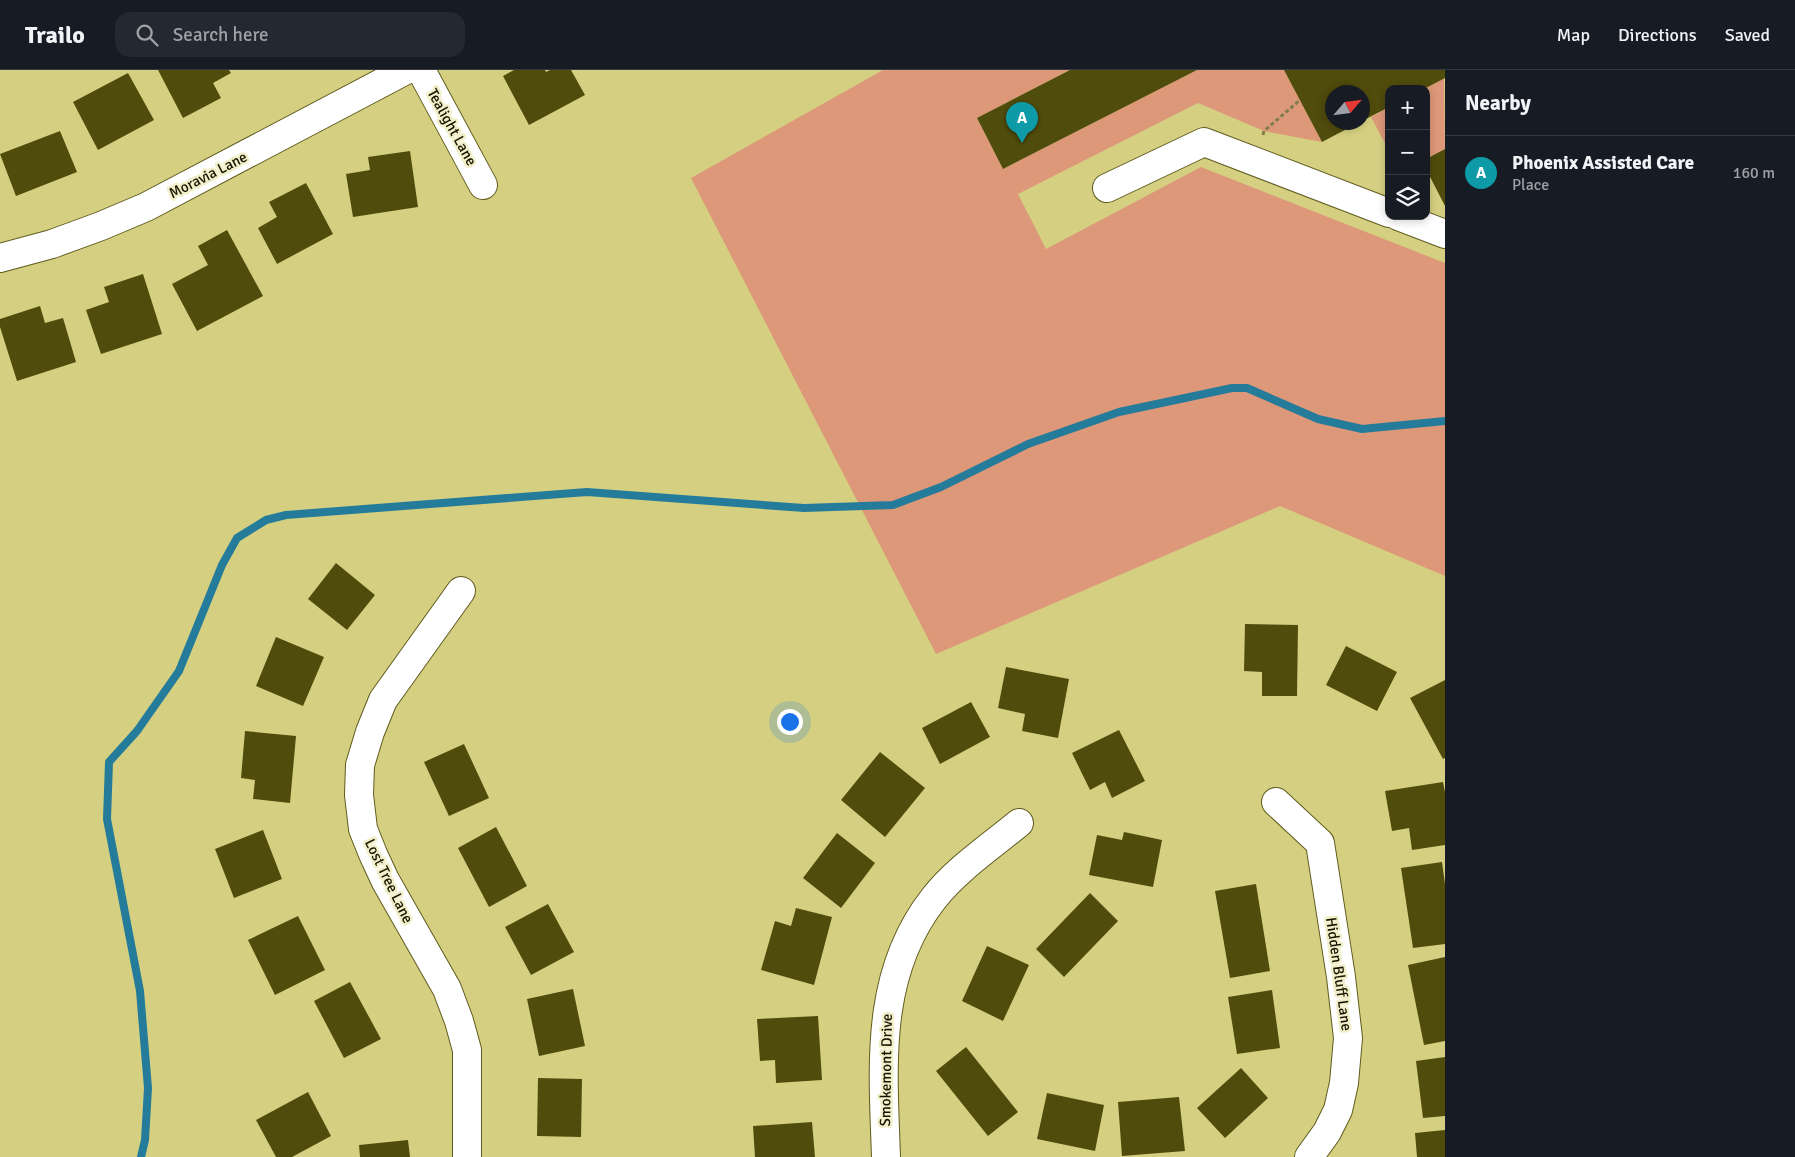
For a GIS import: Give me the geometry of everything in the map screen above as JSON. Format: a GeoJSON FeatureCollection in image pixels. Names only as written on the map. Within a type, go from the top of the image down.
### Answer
{"type":"FeatureCollection","features":[{"type":"Feature","properties":{"kind":"street","name":"Moravia Lane"},"geometry":{"type":"LineString","coordinates":[[0,258],[52,244],[146,207],[406,70]]}},
{"type":"Feature","properties":{"kind":"street","name":"Tealight Lane"},"geometry":{"type":"LineString","coordinates":[[421,70],[483,185]]}},
{"type":"Feature","properties":{"kind":"street"},"geometry":{"type":"LineString","coordinates":[[1107,188],[1204,142],[1385,211]]}},
{"type":"Feature","properties":{"kind":"street"},"geometry":{"type":"LineString","coordinates":[[1408,220],[1445,234]]}},
{"type":"Feature","properties":{"kind":"street","name":"Lost Tree Lane"},"geometry":{"type":"LineString","coordinates":[[461,592],[383,700],[370,732],[360,765],[359,795],[363,829],[373,854],[385,880],[447,989],[459,1020],[467,1050],[467,1157]]}},
{"type":"Feature","properties":{"kind":"street","name":"Hidden Bluff Lane"},"geometry":{"type":"LineString","coordinates":[[1276,802],[1320,843],[1341,977],[1348,1038],[1344,1083],[1338,1110],[1309,1157]]}},
{"type":"Feature","properties":{"kind":"street","name":"Smokemont Drive"},"geometry":{"type":"LineString","coordinates":[[886,1157],[885,1023],[889,996],[897,968],[914,927],[934,898],[957,873],[1019,823]]}},
{"type":"Feature","properties":{"kind":"path"},"geometry":{"type":"LineString","coordinates":[[1254,161],[1264,131],[1300,100]]}},
{"type":"Feature","properties":{"kind":"shaded area"},"geometry":{"type":"Polygon","coordinates":[[[883,70],[1070,70],[977,118],[1003,169],[1197,70],[1284,70],[1322,142],[1264,131],[1198,103],[1018,194],[1046,249],[1201,167],[1445,263],[1445,576],[1280,506],[936,654],[691,178],[883,70]]]}},
{"type":"Feature","properties":{"kind":"shaded area"},"geometry":{"type":"Polygon","coordinates":[[[1444,78],[1445,149],[1430,157],[1430,130],[1430,86],[1444,78]]]}},
{"type":"Feature","properties":{"kind":"shaded area"},"geometry":{"type":"Polygon","coordinates":[[[1385,109],[1385,143],[1371,117],[1385,109]]]}},
{"type":"Feature","properties":{"kind":"building"},"geometry":{"type":"Polygon","coordinates":[[[158,70],[229,70],[231,73],[213,83],[221,98],[183,118],[158,70]]]}},
{"type":"Feature","properties":{"kind":"building"},"geometry":{"type":"Polygon","coordinates":[[[514,70],[545,70],[546,72],[550,70],[571,70],[585,95],[529,125],[503,76],[514,70]]]}},
{"type":"Feature","properties":{"kind":"building"},"geometry":{"type":"Polygon","coordinates":[[[1070,70],[1197,70],[1003,169],[977,118],[1070,70]]]}},
{"type":"Feature","properties":{"kind":"building"},"geometry":{"type":"Polygon","coordinates":[[[1284,70],[1445,70],[1445,78],[1430,86],[1385,85],[1385,109],[1370,117],[1370,85],[1325,85],[1325,130],[1345,130],[1322,142],[1284,70]]]}},
{"type":"Feature","properties":{"kind":"building"},"geometry":{"type":"Polygon","coordinates":[[[128,73],[154,120],[98,150],[73,102],[128,73]]]}},
{"type":"Feature","properties":{"kind":"building"},"geometry":{"type":"Polygon","coordinates":[[[60,131],[77,172],[16,196],[0,154],[60,131]]]}},
{"type":"Feature","properties":{"kind":"building"},"geometry":{"type":"Polygon","coordinates":[[[1445,149],[1445,206],[1430,177],[1430,157],[1445,149]]]}},
{"type":"Feature","properties":{"kind":"building"},"geometry":{"type":"Polygon","coordinates":[[[410,151],[418,207],[353,217],[346,174],[370,170],[368,157],[410,151]]]}},
{"type":"Feature","properties":{"kind":"building"},"geometry":{"type":"Polygon","coordinates":[[[306,183],[333,234],[277,264],[258,228],[277,217],[269,202],[306,183]]]}},
{"type":"Feature","properties":{"kind":"building"},"geometry":{"type":"Polygon","coordinates":[[[227,230],[263,296],[197,331],[172,284],[208,265],[198,246],[227,230]]]}},
{"type":"Feature","properties":{"kind":"building"},"geometry":{"type":"Polygon","coordinates":[[[143,274],[162,334],[101,354],[86,310],[109,302],[104,287],[143,274]]]}},
{"type":"Feature","properties":{"kind":"building"},"geometry":{"type":"Polygon","coordinates":[[[40,306],[45,323],[63,318],[76,362],[17,381],[0,327],[0,319],[40,306]]]}},
{"type":"Feature","properties":{"kind":"building"},"geometry":{"type":"Polygon","coordinates":[[[336,563],[375,595],[347,630],[308,599],[336,563]]]}},
{"type":"Feature","properties":{"kind":"building"},"geometry":{"type":"Polygon","coordinates":[[[1245,624],[1298,625],[1297,696],[1262,696],[1262,672],[1244,671],[1245,624]]]}},
{"type":"Feature","properties":{"kind":"building"},"geometry":{"type":"Polygon","coordinates":[[[276,637],[324,657],[303,706],[256,686],[276,637]]]}},
{"type":"Feature","properties":{"kind":"building"},"geometry":{"type":"Polygon","coordinates":[[[1346,646],[1397,672],[1377,711],[1326,685],[1346,646]]]}},
{"type":"Feature","properties":{"kind":"building"},"geometry":{"type":"Polygon","coordinates":[[[1006,667],[1069,679],[1058,738],[1022,731],[1025,714],[998,708],[1006,667]]]}},
{"type":"Feature","properties":{"kind":"building"},"geometry":{"type":"Polygon","coordinates":[[[1445,680],[1445,758],[1443,759],[1410,698],[1445,680]]]}},
{"type":"Feature","properties":{"kind":"building"},"geometry":{"type":"Polygon","coordinates":[[[971,702],[990,737],[940,764],[922,728],[971,702]]]}},
{"type":"Feature","properties":{"kind":"building"},"geometry":{"type":"Polygon","coordinates":[[[1119,730],[1145,781],[1112,798],[1105,782],[1090,790],[1072,753],[1119,730]]]}},
{"type":"Feature","properties":{"kind":"building"},"geometry":{"type":"Polygon","coordinates":[[[245,731],[296,736],[290,803],[253,799],[255,780],[241,778],[245,731]]]}},
{"type":"Feature","properties":{"kind":"building"},"geometry":{"type":"Polygon","coordinates":[[[464,744],[489,798],[449,816],[424,762],[464,744]]]}},
{"type":"Feature","properties":{"kind":"building"},"geometry":{"type":"Polygon","coordinates":[[[880,752],[925,788],[885,837],[841,800],[880,752]]]}},
{"type":"Feature","properties":{"kind":"building"},"geometry":{"type":"Polygon","coordinates":[[[1443,782],[1445,792],[1445,845],[1412,850],[1409,828],[1392,831],[1385,791],[1443,782]]]}},
{"type":"Feature","properties":{"kind":"building"},"geometry":{"type":"Polygon","coordinates":[[[496,827],[527,886],[489,907],[458,848],[496,827]]]}},
{"type":"Feature","properties":{"kind":"building"},"geometry":{"type":"Polygon","coordinates":[[[263,830],[282,879],[234,898],[215,849],[263,830]]]}},
{"type":"Feature","properties":{"kind":"building"},"geometry":{"type":"Polygon","coordinates":[[[1124,832],[1162,840],[1153,887],[1089,875],[1097,835],[1122,840],[1124,832]]]}},
{"type":"Feature","properties":{"kind":"building"},"geometry":{"type":"Polygon","coordinates":[[[837,833],[875,863],[841,908],[803,878],[837,833]]]}},
{"type":"Feature","properties":{"kind":"building"},"geometry":{"type":"Polygon","coordinates":[[[1442,862],[1445,884],[1445,944],[1413,948],[1401,868],[1442,862]]]}},
{"type":"Feature","properties":{"kind":"building"},"geometry":{"type":"Polygon","coordinates":[[[1256,884],[1270,971],[1230,978],[1215,891],[1256,884]]]}},
{"type":"Feature","properties":{"kind":"building"},"geometry":{"type":"Polygon","coordinates":[[[1090,893],[1118,921],[1064,977],[1036,949],[1090,893]]]}},
{"type":"Feature","properties":{"kind":"building"},"geometry":{"type":"Polygon","coordinates":[[[548,904],[574,952],[531,975],[505,927],[548,904]]]}},
{"type":"Feature","properties":{"kind":"building"},"geometry":{"type":"Polygon","coordinates":[[[796,908],[832,917],[814,985],[761,970],[775,921],[791,926],[796,908]]]}},
{"type":"Feature","properties":{"kind":"building"},"geometry":{"type":"Polygon","coordinates":[[[298,916],[325,970],[275,995],[248,940],[298,916]]]}},
{"type":"Feature","properties":{"kind":"building"},"geometry":{"type":"Polygon","coordinates":[[[987,946],[1029,965],[1003,1021],[962,1001],[987,946]]]}},
{"type":"Feature","properties":{"kind":"building"},"geometry":{"type":"Polygon","coordinates":[[[1445,957],[1445,1041],[1424,1045],[1408,965],[1445,957]]]}},
{"type":"Feature","properties":{"kind":"building"},"geometry":{"type":"Polygon","coordinates":[[[350,982],[381,1039],[344,1058],[314,1001],[350,982]]]}},
{"type":"Feature","properties":{"kind":"building"},"geometry":{"type":"Polygon","coordinates":[[[573,989],[585,1046],[539,1056],[527,999],[573,989]]]}},
{"type":"Feature","properties":{"kind":"building"},"geometry":{"type":"Polygon","coordinates":[[[1272,990],[1280,1048],[1237,1054],[1228,997],[1272,990]]]}},
{"type":"Feature","properties":{"kind":"building"},"geometry":{"type":"Polygon","coordinates":[[[818,1016],[822,1080],[776,1083],[775,1060],[760,1061],[757,1019],[818,1016]]]}},
{"type":"Feature","properties":{"kind":"building"},"geometry":{"type":"Polygon","coordinates":[[[966,1047],[1018,1112],[988,1136],[936,1071],[966,1047]]]}},
{"type":"Feature","properties":{"kind":"building"},"geometry":{"type":"Polygon","coordinates":[[[1445,1057],[1445,1116],[1423,1118],[1416,1061],[1445,1057]]]}},
{"type":"Feature","properties":{"kind":"building"},"geometry":{"type":"Polygon","coordinates":[[[1241,1068],[1268,1098],[1225,1138],[1197,1108],[1241,1068]]]}},
{"type":"Feature","properties":{"kind":"building"},"geometry":{"type":"Polygon","coordinates":[[[538,1078],[582,1079],[581,1137],[537,1136],[538,1078]]]}},
{"type":"Feature","properties":{"kind":"building"},"geometry":{"type":"Polygon","coordinates":[[[308,1092],[331,1136],[292,1157],[276,1157],[256,1120],[308,1092]]]}},
{"type":"Feature","properties":{"kind":"building"},"geometry":{"type":"Polygon","coordinates":[[[1047,1093],[1104,1105],[1095,1151],[1037,1139],[1047,1093]]]}},
{"type":"Feature","properties":{"kind":"building"},"geometry":{"type":"Polygon","coordinates":[[[1179,1097],[1185,1151],[1122,1156],[1118,1102],[1179,1097]]]}},
{"type":"Feature","properties":{"kind":"building"},"geometry":{"type":"Polygon","coordinates":[[[812,1122],[815,1157],[755,1157],[753,1126],[812,1122]]]}},
{"type":"Feature","properties":{"kind":"building"},"geometry":{"type":"Polygon","coordinates":[[[1445,1130],[1445,1157],[1417,1157],[1415,1133],[1445,1130]]]}},
{"type":"Feature","properties":{"kind":"building"},"geometry":{"type":"Polygon","coordinates":[[[408,1140],[410,1157],[360,1157],[359,1145],[408,1140]]]}},
{"type":"Feature","properties":{"kind":"waterway"},"geometry":{"type":"LineString","coordinates":[[141,1157],[145,1140],[148,1088],[140,991],[107,819],[109,762],[137,731],[179,671],[222,565],[237,538],[266,520],[286,515],[587,492],[804,508],[893,505],[941,487],[1028,444],[1119,412],[1232,388],[1247,388],[1318,419],[1362,429],[1445,421]]}},
{"type":"Feature","properties":{"kind":"place","name":"Phoenix Assisted Care"},"geometry":{"type":"Point","coordinates":[1022,143]}}]}
